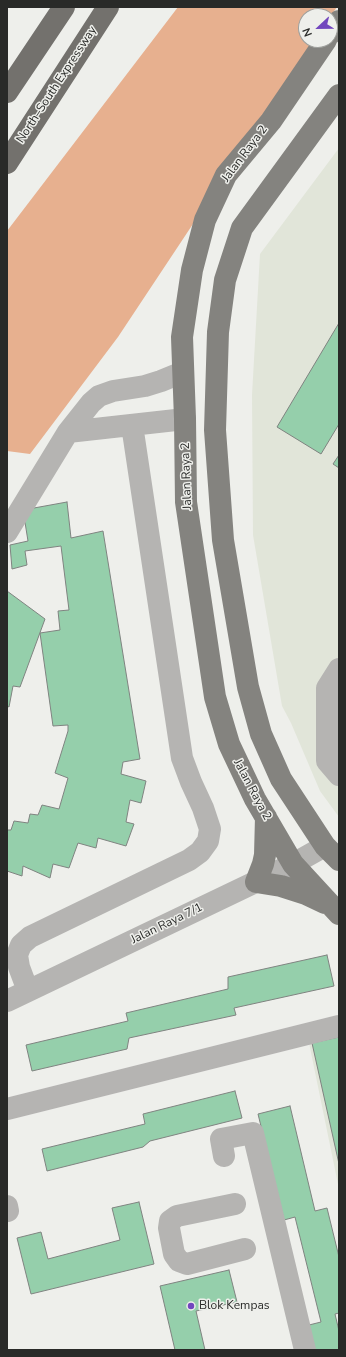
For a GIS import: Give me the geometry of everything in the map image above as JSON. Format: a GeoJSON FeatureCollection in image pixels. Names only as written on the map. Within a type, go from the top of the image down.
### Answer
{"type":"FeatureCollection","features":[{"type":"Feature","properties":{"kind":"highway"},"geometry":{"type":"LineString","coordinates":[[7,92],[64,7]]}},
{"type":"Feature","properties":{"kind":"highway","name":"North–South Expressway"},"geometry":{"type":"LineString","coordinates":[[7,163],[108,7]]}},
{"type":"Feature","properties":{"kind":"main road","name":"Jalan Raya 2"},"geometry":{"type":"LineString","coordinates":[[320,48],[270,121],[226,175],[205,220],[192,270],[182,337],[186,502],[215,697],[229,744],[255,799],[293,864],[335,910]]}},
{"type":"Feature","properties":{"kind":"main road"},"geometry":{"type":"LineString","coordinates":[[332,853],[281,779],[261,734],[248,687],[223,540],[215,430],[218,332],[225,280],[242,228],[339,95]]}},
{"type":"Feature","properties":{"kind":"main road"},"geometry":{"type":"LineString","coordinates":[[266,817],[265,855],[256,882],[281,886],[306,894],[335,910]]}},
{"type":"Feature","properties":{"kind":"street"},"geometry":{"type":"LineString","coordinates":[[7,532],[68,432],[99,396],[113,391],[145,386],[183,372]]}},
{"type":"Feature","properties":{"kind":"street"},"geometry":{"type":"LineString","coordinates":[[68,432],[185,419]]}},
{"type":"Feature","properties":{"kind":"street"},"geometry":{"type":"LineString","coordinates":[[28,991],[19,967],[17,955],[21,945],[30,937],[189,860],[200,852],[208,841],[210,829],[182,758],[132,425]]}},
{"type":"Feature","properties":{"kind":"street"},"geometry":{"type":"LineString","coordinates":[[339,669],[327,688],[327,762],[339,775]]}},
{"type":"Feature","properties":{"kind":"street","name":"Jalan Raya 7/1"},"geometry":{"type":"LineString","coordinates":[[7,1001],[293,864],[332,853]]}},
{"type":"Feature","properties":{"kind":"street"},"geometry":{"type":"LineString","coordinates":[[7,1109],[339,1026]]}},
{"type":"Feature","properties":{"kind":"street"},"geometry":{"type":"LineString","coordinates":[[224,1156],[221,1139],[253,1133],[305,1350]]}},
{"type":"Feature","properties":{"kind":"street"},"geometry":{"type":"LineString","coordinates":[[235,1204],[177,1216],[170,1221],[169,1228],[174,1254],[178,1261],[187,1264],[245,1249]]}},
{"type":"Feature","properties":{"kind":"shaded area"},"geometry":{"type":"Polygon","coordinates":[[[178,7],[337,7],[298,8],[298,48],[310,48],[118,337],[30,454],[7,451],[7,231],[178,7]]]}},
{"type":"Feature","properties":{"kind":"shaded area"},"geometry":{"type":"Polygon","coordinates":[[[339,148],[339,817],[320,791],[291,723],[282,706],[253,535],[252,395],[260,254],[339,148]]]}},
{"type":"Feature","properties":{"kind":"shaded area"},"geometry":{"type":"Polygon","coordinates":[[[339,1031],[339,1189],[308,1038],[339,1031]]]}},
{"type":"Feature","properties":{"kind":"building"},"geometry":{"type":"Polygon","coordinates":[[[339,323],[339,424],[321,454],[277,427],[339,323]]]}},
{"type":"Feature","properties":{"kind":"building"},"geometry":{"type":"Polygon","coordinates":[[[339,455],[339,468],[333,464],[339,455]]]}},
{"type":"Feature","properties":{"kind":"building"},"geometry":{"type":"Polygon","coordinates":[[[67,502],[71,538],[103,531],[140,759],[123,762],[121,774],[146,781],[141,803],[130,800],[126,822],[134,824],[126,846],[98,838],[96,848],[78,843],[69,868],[53,864],[50,878],[23,866],[22,876],[7,871],[7,830],[11,830],[14,821],[28,823],[30,814],[38,815],[42,805],[59,809],[68,778],[55,773],[68,731],[68,725],[53,726],[40,633],[60,630],[58,611],[69,610],[61,546],[25,551],[27,565],[12,569],[10,545],[28,541],[23,510],[67,502]]]}},
{"type":"Feature","properties":{"kind":"building"},"geometry":{"type":"Polygon","coordinates":[[[7,591],[45,619],[20,687],[13,686],[9,707],[7,706],[7,591]]]}},
{"type":"Feature","properties":{"kind":"building"},"geometry":{"type":"Polygon","coordinates":[[[327,955],[334,986],[234,1008],[236,1015],[129,1038],[127,1049],[32,1071],[26,1045],[128,1021],[126,1013],[228,989],[228,977],[327,955]]]}},
{"type":"Feature","properties":{"kind":"building"},"geometry":{"type":"Polygon","coordinates":[[[339,1037],[339,1164],[312,1043],[339,1037]]]}},
{"type":"Feature","properties":{"kind":"building"},"geometry":{"type":"Polygon","coordinates":[[[235,1091],[242,1118],[150,1141],[143,1147],[47,1171],[42,1149],[145,1124],[143,1114],[235,1091]]]}},
{"type":"Feature","properties":{"kind":"building"},"geometry":{"type":"Polygon","coordinates":[[[290,1106],[315,1211],[327,1208],[339,1257],[339,1313],[335,1314],[339,1331],[339,1350],[311,1350],[305,1326],[321,1322],[295,1217],[284,1220],[258,1114],[290,1106]]]}},
{"type":"Feature","properties":{"kind":"building"},"geometry":{"type":"Polygon","coordinates":[[[139,1202],[154,1264],[31,1294],[17,1238],[41,1232],[48,1259],[120,1240],[112,1208],[139,1202]]]}},
{"type":"Feature","properties":{"kind":"building","name":"Blok Kempas"},"geometry":{"type":"Polygon","coordinates":[[[229,1270],[237,1302],[196,1311],[205,1350],[175,1350],[160,1286],[229,1270]]]}},
{"type":"Feature","properties":{"kind":"place","name":"Blok Kempas"},"geometry":{"type":"Point","coordinates":[191,1306]}}]}
